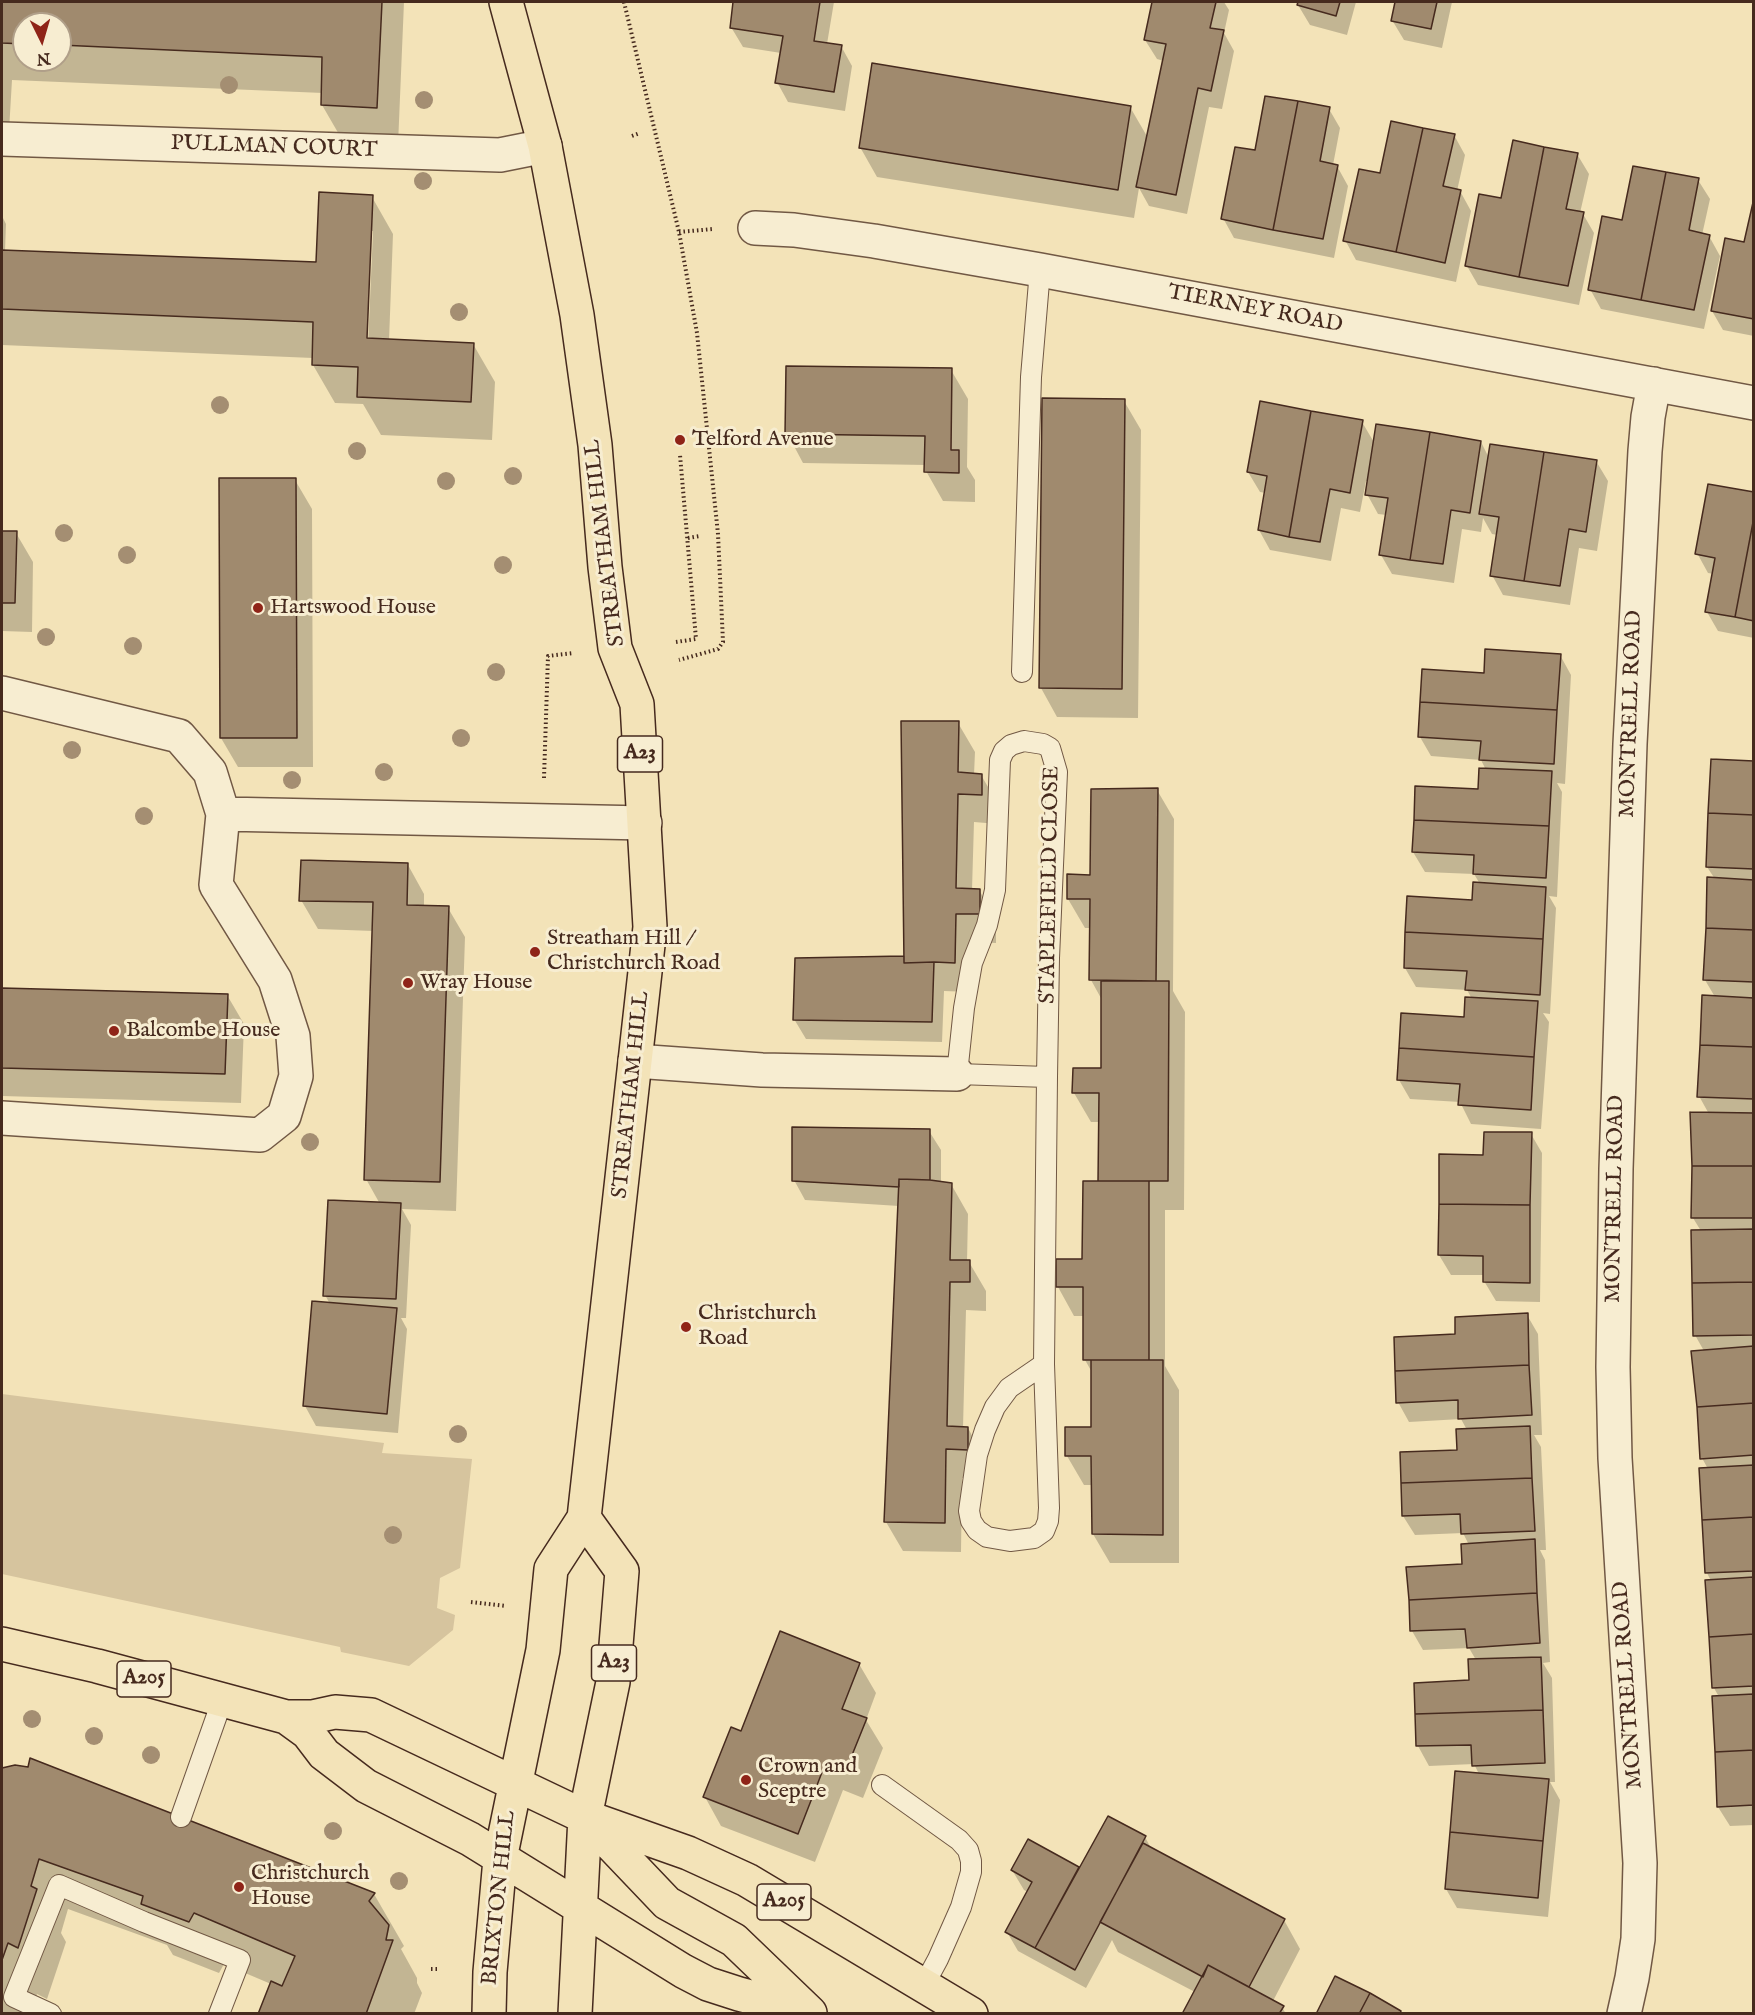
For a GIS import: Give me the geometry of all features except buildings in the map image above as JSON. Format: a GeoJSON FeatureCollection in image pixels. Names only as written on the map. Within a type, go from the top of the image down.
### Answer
{"type":"FeatureCollection","features":[{"type":"Feature","properties":{"kind":"highway","name":"STREATHAM HILL"},"geometry":{"type":"LineString","coordinates":[[506,2],[545,146],[577,315],[595,445],[604,567],[615,648],[637,704],[650,927],[584,1518],[551,1569],[543,1650],[514,1783]]}},
{"type":"Feature","properties":{"kind":"highway","name":"A23"},"geometry":{"type":"LineString","coordinates":[[575,2013],[585,1817],[613,1682],[622,1571],[584,1518]]}},
{"type":"Feature","properties":{"kind":"highway","name":"A205"},"geometry":{"type":"LineString","coordinates":[[2,1644],[97,1666],[286,1717],[312,1717],[335,1712],[371,1715],[585,1817],[688,1853],[747,1880],[972,2013]]}},
{"type":"Feature","properties":{"kind":"highway","name":"A205"},"geometry":{"type":"LineString","coordinates":[[286,1717],[308,1732],[324,1754],[366,1786],[470,1839],[683,1971],[708,1984],[811,2013]]}},
{"type":"Feature","properties":{"kind":"highway","name":"BRIXTON HILL"},"geometry":{"type":"LineString","coordinates":[[489,2013],[490,1972],[500,1859],[514,1783]]}},
{"type":"Feature","properties":{"kind":"highway"},"geometry":{"type":"LineString","coordinates":[[585,1817],[667,1903],[734,1940],[811,2013]]}},
{"type":"Feature","properties":{"kind":"street","name":"PULLMAN COURT"},"geometry":{"type":"LineString","coordinates":[[2,139],[500,155],[545,146]]}},
{"type":"Feature","properties":{"kind":"street","name":"TIERNEY ROAD"},"geometry":{"type":"LineString","coordinates":[[755,228],[795,230],[1040,270],[1754,403]]}},
{"type":"Feature","properties":{"kind":"street","name":"MONTRELL ROAD"},"geometry":{"type":"LineString","coordinates":[[1624,2013],[1638,1939],[1640,1863],[1615,1478],[1613,1367],[1616,1169],[1633,686],[1645,451],[1654,384]]}},
{"type":"Feature","properties":{"kind":"street"},"geometry":{"type":"LineString","coordinates":[[2,693],[179,736],[210,772],[223,814],[216,885],[274,980],[293,1036],[296,1076],[284,1116],[261,1135],[2,1118]]}},
{"type":"Feature","properties":{"kind":"street"},"geometry":{"type":"LineString","coordinates":[[223,814],[645,823]]}},
{"type":"Feature","properties":{"kind":"street"},"geometry":{"type":"LineString","coordinates":[[635,1061],[762,1070],[957,1074]]}},
{"type":"Feature","properties":{"kind":"lane"},"geometry":{"type":"LineString","coordinates":[[1022,672],[1031,377],[1040,270]]}},
{"type":"Feature","properties":{"kind":"lane","name":"STAPLEFIELD CLOSE"},"geometry":{"type":"LineString","coordinates":[[957,1074],[964,1008],[972,963],[987,925],[995,890],[1000,760],[1004,751],[1011,745],[1024,741],[1043,744],[1050,748],[1057,772],[1049,958],[1047,1077],[1044,1364],[1048,1521],[1044,1531],[1034,1538],[1010,1541],[987,1537],[977,1530],[971,1521],[969,1511],[978,1455],[985,1430],[995,1407],[1009,1388],[1044,1364]]}},
{"type":"Feature","properties":{"kind":"lane"},"geometry":{"type":"LineString","coordinates":[[957,1074],[1047,1077]]}},
{"type":"Feature","properties":{"kind":"lane"},"geometry":{"type":"LineString","coordinates":[[181,1817],[222,1701]]}},
{"type":"Feature","properties":{"kind":"lane"},"geometry":{"type":"LineString","coordinates":[[882,1785],[959,1840],[968,1850],[971,1861],[971,1872],[961,1907],[924,1985]]}},
{"type":"Feature","properties":{"kind":"lane"},"geometry":{"type":"LineString","coordinates":[[51,2013],[14,1997],[59,1885],[146,1914],[240,1960],[219,2013]]}},
{"type":"Feature","properties":{"kind":"path"},"geometry":{"type":"LineString","coordinates":[[624,2],[679,232],[697,333],[717,534],[723,642],[718,649],[679,660]]}},
{"type":"Feature","properties":{"kind":"path"},"geometry":{"type":"LineString","coordinates":[[632,135],[640,133]]}},
{"type":"Feature","properties":{"kind":"path"},"geometry":{"type":"LineString","coordinates":[[679,232],[693,230]]}},
{"type":"Feature","properties":{"kind":"path"},"geometry":{"type":"LineString","coordinates":[[676,642],[696,639],[680,455]]}},
{"type":"Feature","properties":{"kind":"path"},"geometry":{"type":"LineString","coordinates":[[688,538],[700,536]]}},
{"type":"Feature","properties":{"kind":"path"},"geometry":{"type":"LineString","coordinates":[[544,783],[548,656],[576,652]]}},
{"type":"Feature","properties":{"kind":"path"},"geometry":{"type":"LineString","coordinates":[[471,1602],[511,1606]]}},
{"type":"Feature","properties":{"kind":"path"},"geometry":{"type":"LineString","coordinates":[[431,1969],[440,1969]]}},
{"type":"Feature","properties":{"kind":"shaded area"},"geometry":{"type":"Polygon","coordinates":[[[2,1394],[384,1443],[382,1453],[472,1459],[460,1568],[440,1578],[437,1608],[455,1615],[453,1630],[409,1666],[341,1652],[340,1647],[2,1574],[2,1394]]]}},
{"type":"Feature","properties":{"kind":"place","name":"Telford Avenue"},"geometry":{"type":"Point","coordinates":[680,440]}},
{"type":"Feature","properties":{"kind":"place","name":"Hartswood House"},"geometry":{"type":"Point","coordinates":[258,608]}},
{"type":"Feature","properties":{"kind":"place","name":"Streatham Hill / Christchurch Road"},"geometry":{"type":"Point","coordinates":[535,952]}},
{"type":"Feature","properties":{"kind":"place","name":"Wray House"},"geometry":{"type":"Point","coordinates":[408,983]}},
{"type":"Feature","properties":{"kind":"place","name":"Balcombe House"},"geometry":{"type":"Point","coordinates":[114,1031]}},
{"type":"Feature","properties":{"kind":"place","name":"Christchurch Road"},"geometry":{"type":"Point","coordinates":[686,1327]}},
{"type":"Feature","properties":{"kind":"place","name":"Crown and Sceptre"},"geometry":{"type":"Point","coordinates":[746,1780]}},
{"type":"Feature","properties":{"kind":"place","name":"Christchurch House"},"geometry":{"type":"Point","coordinates":[239,1887]}}]}
